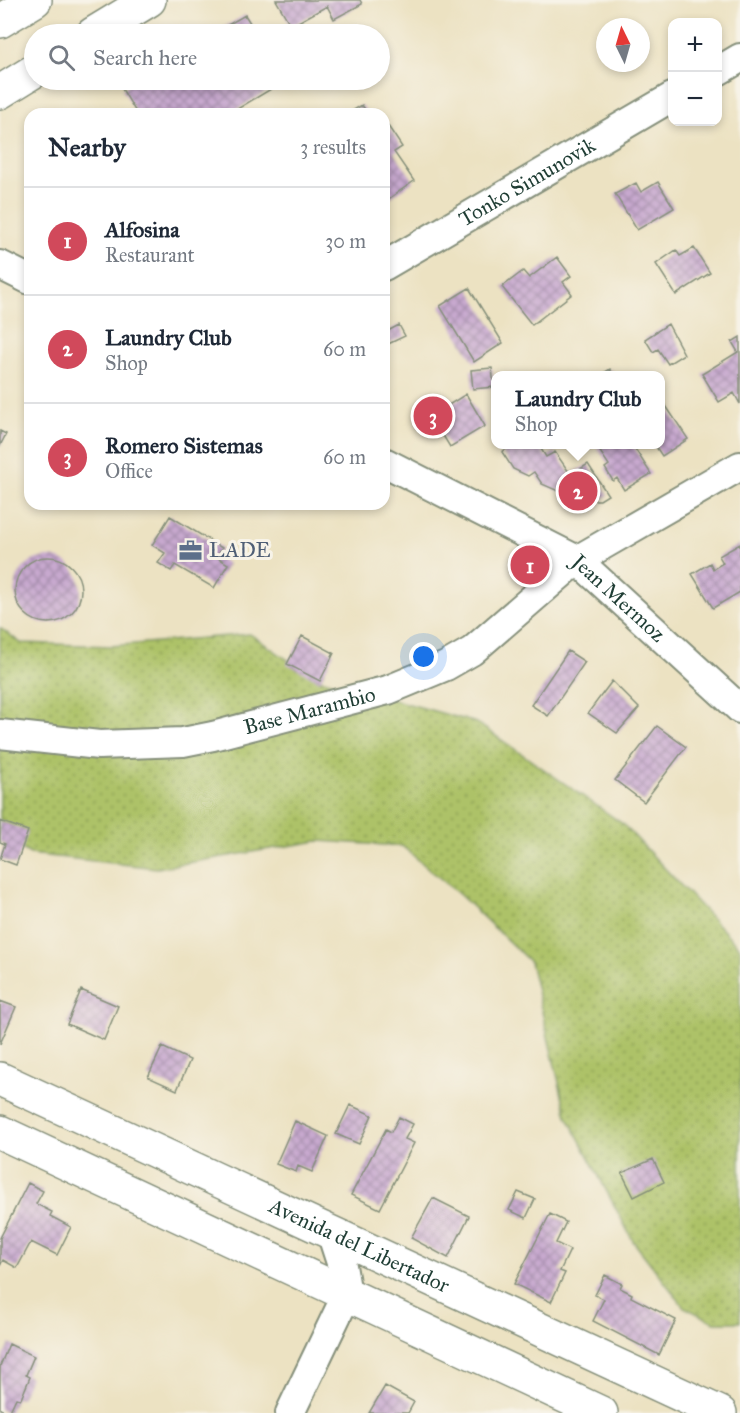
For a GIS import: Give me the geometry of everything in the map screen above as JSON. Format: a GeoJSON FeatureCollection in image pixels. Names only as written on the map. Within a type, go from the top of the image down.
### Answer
{"type":"FeatureCollection","features":[{"type":"Feature","properties":{"kind":"main road"},"geometry":{"type":"LineString","coordinates":[[0,21],[35,0]]}},
{"type":"Feature","properties":{"kind":"main road"},"geometry":{"type":"LineString","coordinates":[[109,24],[148,0]]}},
{"type":"Feature","properties":{"kind":"main road"},"geometry":{"type":"LineString","coordinates":[[0,92],[24,77]]}},
{"type":"Feature","properties":{"kind":"main road","name":"Avenida del Libertador"},"geometry":{"type":"LineString","coordinates":[[0,1079],[720,1413]]}},
{"type":"Feature","properties":{"kind":"main road"},"geometry":{"type":"LineString","coordinates":[[0,1132],[601,1413]]}},
{"type":"Feature","properties":{"kind":"street"},"geometry":{"type":"LineString","coordinates":[[722,68],[740,58]]}},
{"type":"Feature","properties":{"kind":"street","name":"Tonko Simunovik"},"geometry":{"type":"LineString","coordinates":[[390,262],[668,99]]}},
{"type":"Feature","properties":{"kind":"street"},"geometry":{"type":"LineString","coordinates":[[0,265],[24,277]]}},
{"type":"Feature","properties":{"kind":"street","name":"Jean Mermoz"},"geometry":{"type":"LineString","coordinates":[[390,465],[577,560],[740,709]]}},
{"type":"Feature","properties":{"kind":"street","name":"Base Marambio"},"geometry":{"type":"LineString","coordinates":[[0,734],[99,745],[183,742],[358,699],[417,679],[472,651],[577,560],[740,466]]}},
{"type":"Feature","properties":{"kind":"street"},"geometry":{"type":"LineString","coordinates":[[290,1413],[347,1294],[342,1266],[331,1232]]}},
{"type":"Feature","properties":{"kind":"green space"},"geometry":{"type":"Polygon","coordinates":[[[0,628],[21,643],[111,646],[250,634],[313,677],[477,723],[623,824],[740,948],[740,1322],[714,1322],[684,1307],[633,1241],[567,1116],[530,962],[461,896],[402,846],[318,841],[157,868],[30,854],[0,835],[0,628]]]}},
{"type":"Feature","properties":{"kind":"building"},"geometry":{"type":"Polygon","coordinates":[[[276,0],[360,0],[362,4],[334,19],[327,6],[295,24],[290,24],[276,0]]]}},
{"type":"Feature","properties":{"kind":"building"},"geometry":{"type":"Polygon","coordinates":[[[245,15],[251,24],[229,24],[245,15]]]}},
{"type":"Feature","properties":{"kind":"building"},"geometry":{"type":"Polygon","coordinates":[[[123,90],[269,90],[239,108],[133,108],[123,90]]]}},
{"type":"Feature","properties":{"kind":"building"},"geometry":{"type":"Polygon","coordinates":[[[390,129],[402,147],[394,152],[414,181],[390,198],[390,129]]]}},
{"type":"Feature","properties":{"kind":"building"},"geometry":{"type":"Polygon","coordinates":[[[658,182],[674,208],[637,230],[615,194],[636,183],[641,192],[658,182]]]}},
{"type":"Feature","properties":{"kind":"building"},"geometry":{"type":"Polygon","coordinates":[[[694,248],[710,273],[676,295],[656,264],[676,250],[680,256],[694,248]]]}},
{"type":"Feature","properties":{"kind":"building"},"geometry":{"type":"Polygon","coordinates":[[[557,257],[571,276],[563,282],[572,294],[532,325],[502,287],[523,271],[529,278],[557,257]]]}},
{"type":"Feature","properties":{"kind":"building"},"geometry":{"type":"Polygon","coordinates":[[[469,288],[503,343],[474,362],[440,306],[469,288]]]}},
{"type":"Feature","properties":{"kind":"building"},"geometry":{"type":"Polygon","coordinates":[[[668,324],[684,354],[668,364],[658,349],[653,352],[645,339],[668,324]]]}},
{"type":"Feature","properties":{"kind":"building"},"geometry":{"type":"Polygon","coordinates":[[[399,325],[405,336],[390,343],[390,330],[399,325]]]}},
{"type":"Feature","properties":{"kind":"building"},"geometry":{"type":"Polygon","coordinates":[[[740,337],[740,404],[734,393],[719,402],[702,374],[738,352],[732,342],[740,337]]]}},
{"type":"Feature","properties":{"kind":"building"},"geometry":{"type":"Polygon","coordinates":[[[492,368],[491,387],[473,389],[471,370],[492,368]]]}},
{"type":"Feature","properties":{"kind":"building"},"geometry":{"type":"Polygon","coordinates":[[[466,394],[485,426],[450,447],[431,416],[466,394]]]}},
{"type":"Feature","properties":{"kind":"building"},"geometry":{"type":"Polygon","coordinates":[[[665,404],[688,439],[662,456],[657,449],[665,449],[665,404]]]}},
{"type":"Feature","properties":{"kind":"building"},"geometry":{"type":"Polygon","coordinates":[[[0,431],[6,434],[0,446],[0,431]]]}},
{"type":"Feature","properties":{"kind":"building"},"geometry":{"type":"Polygon","coordinates":[[[506,449],[541,449],[546,457],[555,452],[571,475],[588,464],[608,495],[600,500],[573,500],[564,487],[558,491],[542,484],[534,472],[528,476],[513,469],[502,452],[506,449]]]}},
{"type":"Feature","properties":{"kind":"building"},"geometry":{"type":"Polygon","coordinates":[[[598,449],[635,449],[651,474],[624,490],[617,478],[613,481],[605,468],[609,465],[598,449]]]}},
{"type":"Feature","properties":{"kind":"building","name":"LADE"},"geometry":{"type":"Polygon","coordinates":[[[170,516],[222,548],[217,557],[228,564],[214,588],[175,565],[171,571],[158,563],[165,553],[152,545],[170,516]]]}},
{"type":"Feature","properties":{"kind":"building"},"geometry":{"type":"Polygon","coordinates":[[[740,544],[740,592],[713,608],[692,574],[710,563],[713,569],[723,563],[719,556],[740,544]]]}},
{"type":"Feature","properties":{"kind":"building"},"geometry":{"type":"Polygon","coordinates":[[[48,557],[61,559],[76,572],[81,590],[79,603],[66,618],[48,623],[35,621],[20,608],[15,590],[17,577],[30,562],[48,557]]]}},
{"type":"Feature","properties":{"kind":"building"},"geometry":{"type":"Polygon","coordinates":[[[302,636],[334,653],[320,681],[287,664],[302,636]]]}},
{"type":"Feature","properties":{"kind":"building"},"geometry":{"type":"Polygon","coordinates":[[[568,651],[585,662],[548,716],[531,705],[568,651]]]}},
{"type":"Feature","properties":{"kind":"building"},"geometry":{"type":"Polygon","coordinates":[[[612,681],[639,708],[617,733],[588,713],[612,681]]]}},
{"type":"Feature","properties":{"kind":"building"},"geometry":{"type":"Polygon","coordinates":[[[657,726],[686,747],[644,802],[615,780],[657,726]]]}},
{"type":"Feature","properties":{"kind":"building"},"geometry":{"type":"Polygon","coordinates":[[[0,821],[28,831],[16,865],[0,859],[5,844],[0,842],[0,821]]]}},
{"type":"Feature","properties":{"kind":"building"},"geometry":{"type":"Polygon","coordinates":[[[81,990],[118,1006],[104,1040],[67,1024],[81,990]]]}},
{"type":"Feature","properties":{"kind":"building"},"geometry":{"type":"Polygon","coordinates":[[[0,1001],[16,1007],[0,1044],[0,1001]]]}},
{"type":"Feature","properties":{"kind":"building"},"geometry":{"type":"Polygon","coordinates":[[[162,1047],[190,1060],[177,1090],[148,1077],[162,1047]]]}},
{"type":"Feature","properties":{"kind":"building"},"geometry":{"type":"Polygon","coordinates":[[[350,1105],[372,1115],[359,1144],[336,1134],[350,1105]]]}},
{"type":"Feature","properties":{"kind":"building"},"geometry":{"type":"Polygon","coordinates":[[[399,1117],[413,1124],[405,1139],[414,1143],[380,1209],[351,1195],[386,1129],[391,1132],[399,1117]]]}},
{"type":"Feature","properties":{"kind":"building"},"geometry":{"type":"Polygon","coordinates":[[[295,1121],[328,1136],[312,1172],[298,1166],[296,1172],[276,1164],[295,1121]]]}},
{"type":"Feature","properties":{"kind":"building"},"geometry":{"type":"Polygon","coordinates":[[[653,1159],[664,1182],[634,1197],[622,1173],[653,1159]]]}},
{"type":"Feature","properties":{"kind":"building"},"geometry":{"type":"Polygon","coordinates":[[[28,1183],[43,1191],[36,1204],[52,1212],[50,1216],[71,1227],[57,1255],[31,1242],[17,1268],[3,1260],[0,1266],[0,1238],[28,1183]]]}},
{"type":"Feature","properties":{"kind":"building"},"geometry":{"type":"Polygon","coordinates":[[[518,1192],[535,1199],[526,1218],[509,1210],[518,1192]]]}},
{"type":"Feature","properties":{"kind":"building"},"geometry":{"type":"Polygon","coordinates":[[[433,1198],[469,1216],[448,1258],[411,1238],[433,1198]]]}},
{"type":"Feature","properties":{"kind":"building"},"geometry":{"type":"Polygon","coordinates":[[[550,1214],[566,1222],[556,1243],[570,1250],[560,1271],[565,1273],[551,1302],[514,1284],[550,1214]]]}},
{"type":"Feature","properties":{"kind":"building"},"geometry":{"type":"Polygon","coordinates":[[[605,1275],[622,1284],[620,1288],[632,1294],[631,1297],[676,1320],[659,1355],[593,1321],[604,1299],[595,1295],[605,1275]]]}},
{"type":"Feature","properties":{"kind":"building"},"geometry":{"type":"Polygon","coordinates":[[[9,1344],[34,1356],[26,1375],[30,1377],[21,1399],[16,1398],[9,1413],[0,1409],[0,1366],[9,1344]]]}},
{"type":"Feature","properties":{"kind":"building"},"geometry":{"type":"Polygon","coordinates":[[[385,1386],[414,1402],[408,1413],[369,1413],[385,1386]]]}},
{"type":"Feature","properties":{"kind":"place","name":"Romero Sistemas"},"geometry":{"type":"Point","coordinates":[433,416]}},
{"type":"Feature","properties":{"kind":"place","name":"Laundry Club"},"geometry":{"type":"Point","coordinates":[578,491]}},
{"type":"Feature","properties":{"kind":"place","name":"LADE"},"geometry":{"type":"Point","coordinates":[191,550]}},
{"type":"Feature","properties":{"kind":"place","name":"Alfosina"},"geometry":{"type":"Point","coordinates":[530,565]}}]}
